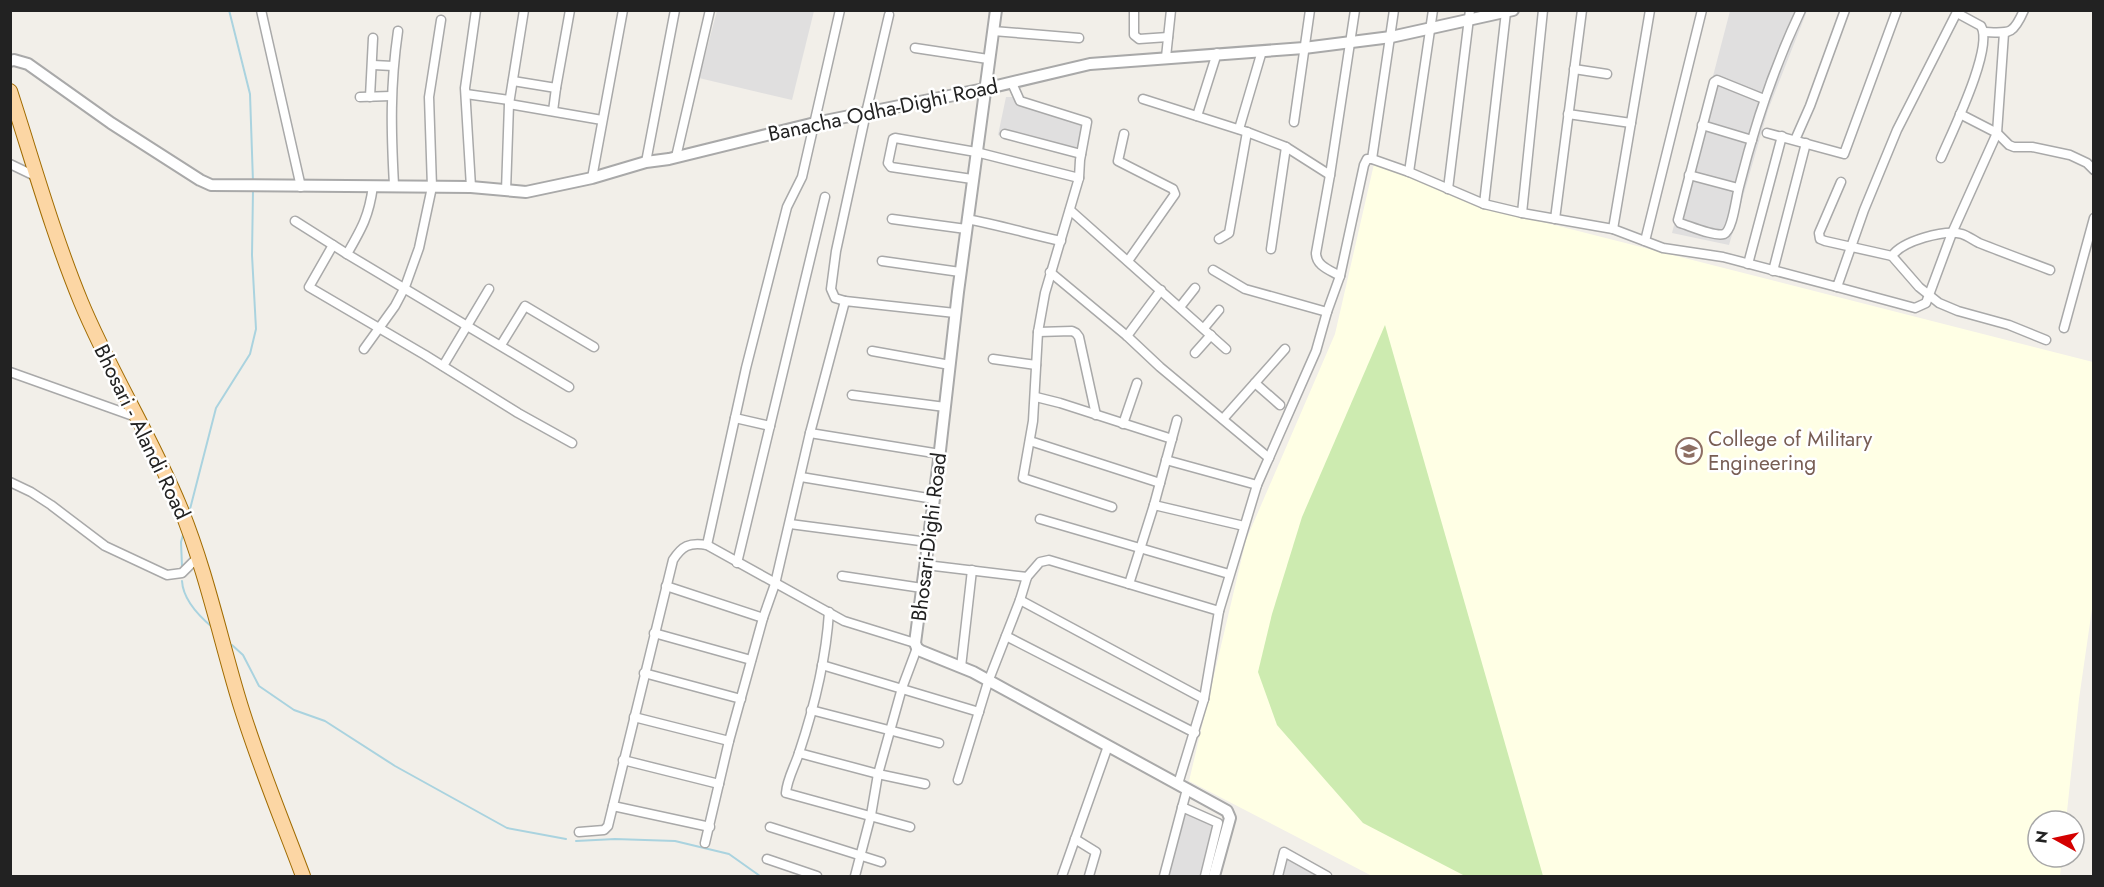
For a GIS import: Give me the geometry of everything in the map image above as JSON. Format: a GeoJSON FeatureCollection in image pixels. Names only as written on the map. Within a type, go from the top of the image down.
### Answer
{"type":"FeatureCollection","features":[{"type":"Feature","properties":{"kind":"main road","name":"Bhosari - Alandi Road"},"geometry":{"type":"LineString","coordinates":[[10,91],[81,302],[106,358],[158,458],[180,507],[198,557],[251,737],[303,876]]}},
{"type":"Feature","properties":{"kind":"street"},"geometry":{"type":"LineString","coordinates":[[261,10],[301,187]]}},
{"type":"Feature","properties":{"kind":"street"},"geometry":{"type":"LineString","coordinates":[[506,191],[509,101],[524,10]]}},
{"type":"Feature","properties":{"kind":"street"},"geometry":{"type":"LineString","coordinates":[[553,111],[570,10]]}},
{"type":"Feature","properties":{"kind":"street"},"geometry":{"type":"LineString","coordinates":[[592,178],[623,10]]}},
{"type":"Feature","properties":{"kind":"street"},"geometry":{"type":"LineString","coordinates":[[646,162],[675,10]]}},
{"type":"Feature","properties":{"kind":"street"},"geometry":{"type":"LineString","coordinates":[[676,157],[710,10]]}},
{"type":"Feature","properties":{"kind":"street"},"geometry":{"type":"LineString","coordinates":[[706,545],[787,207],[802,177],[840,10]]}},
{"type":"Feature","properties":{"kind":"street","name":"Bhosari-Dighi Road"},"geometry":{"type":"LineString","coordinates":[[996,10],[966,224],[916,646],[961,667],[1227,811],[1230,818],[1214,876]]}},
{"type":"Feature","properties":{"kind":"street"},"geometry":{"type":"LineString","coordinates":[[1134,10],[1136,38],[1168,37]]}},
{"type":"Feature","properties":{"kind":"street"},"geometry":{"type":"LineString","coordinates":[[1166,57],[1171,10]]}},
{"type":"Feature","properties":{"kind":"street"},"geometry":{"type":"LineString","coordinates":[[1294,122],[1310,10]]}},
{"type":"Feature","properties":{"kind":"street"},"geometry":{"type":"LineString","coordinates":[[1340,276],[1316,259],[1355,10]]}},
{"type":"Feature","properties":{"kind":"street"},"geometry":{"type":"LineString","coordinates":[[1372,159],[1394,10]]}},
{"type":"Feature","properties":{"kind":"street"},"geometry":{"type":"LineString","coordinates":[[1409,172],[1433,10]]}},
{"type":"Feature","properties":{"kind":"street"},"geometry":{"type":"LineString","coordinates":[[1522,213],[1543,10]]}},
{"type":"Feature","properties":{"kind":"street"},"geometry":{"type":"LineString","coordinates":[[1555,219],[1582,10]]}},
{"type":"Feature","properties":{"kind":"street"},"geometry":{"type":"LineString","coordinates":[[1613,229],[1650,10]]}},
{"type":"Feature","properties":{"kind":"street"},"geometry":{"type":"LineString","coordinates":[[1645,241],[1702,10]]}},
{"type":"Feature","properties":{"kind":"street"},"geometry":{"type":"LineString","coordinates":[[1764,99],[1715,80],[1678,222],[1716,235],[1723,234],[1730,228],[1738,188],[1764,99],[1801,10]]}},
{"type":"Feature","properties":{"kind":"street"},"geometry":{"type":"LineString","coordinates":[[1795,140],[1845,10]]}},
{"type":"Feature","properties":{"kind":"street"},"geometry":{"type":"LineString","coordinates":[[1767,133],[1844,154],[1897,10]]}},
{"type":"Feature","properties":{"kind":"street"},"geometry":{"type":"LineString","coordinates":[[1984,32],[2012,31],[2017,26],[2024,10]]}},
{"type":"Feature","properties":{"kind":"street"},"geometry":{"type":"LineString","coordinates":[[1484,204],[1510,11]]}},
{"type":"Feature","properties":{"kind":"street","name":"Banacha Odha-Dighi Road"},"geometry":{"type":"LineString","coordinates":[[10,61],[28,64],[111,123],[211,185],[248,187],[394,185],[471,187],[526,192],[815,123],[1012,83],[1090,64],[1304,48],[1391,37],[1429,29],[1468,16],[1510,11]]}},
{"type":"Feature","properties":{"kind":"street"},"geometry":{"type":"LineString","coordinates":[[471,187],[466,94],[474,12]]}},
{"type":"Feature","properties":{"kind":"street"},"geometry":{"type":"LineString","coordinates":[[1837,287],[1897,130],[1957,12],[1981,26],[1985,38],[1973,85],[1941,159]]}},
{"type":"Feature","properties":{"kind":"street"},"geometry":{"type":"LineString","coordinates":[[889,15],[836,251],[831,288],[835,298],[845,301],[955,313]]}},
{"type":"Feature","properties":{"kind":"street"},"geometry":{"type":"LineString","coordinates":[[1448,189],[1468,16]]}},
{"type":"Feature","properties":{"kind":"street"},"geometry":{"type":"LineString","coordinates":[[364,349],[405,287],[418,248],[432,187],[429,97],[441,20]]}},
{"type":"Feature","properties":{"kind":"street"},"geometry":{"type":"LineString","coordinates":[[394,185],[390,120],[393,66],[398,31]]}},
{"type":"Feature","properties":{"kind":"street"},"geometry":{"type":"LineString","coordinates":[[993,31],[1079,38]]}},
{"type":"Feature","properties":{"kind":"street"},"geometry":{"type":"LineString","coordinates":[[1164,876],[1182,807],[1183,786],[1204,699],[1219,611],[1229,574],[1257,485],[1316,351],[1340,276],[1367,159],[1409,172],[1484,204],[1613,229],[1663,248],[1724,257],[1915,308],[1926,303],[1930,296],[1952,233],[1998,133],[2004,33]]}},
{"type":"Feature","properties":{"kind":"street"},"geometry":{"type":"LineString","coordinates":[[370,97],[373,38]]}},
{"type":"Feature","properties":{"kind":"street"},"geometry":{"type":"LineString","coordinates":[[915,48],[988,59]]}},
{"type":"Feature","properties":{"kind":"street"},"geometry":{"type":"LineString","coordinates":[[1219,240],[1229,233],[1243,131],[1262,51]]}},
{"type":"Feature","properties":{"kind":"street"},"geometry":{"type":"LineString","coordinates":[[1197,116],[1217,53]]}},
{"type":"Feature","properties":{"kind":"street"},"geometry":{"type":"LineString","coordinates":[[373,65],[393,66]]}},
{"type":"Feature","properties":{"kind":"street"},"geometry":{"type":"LineString","coordinates":[[1574,69],[1607,74]]}},
{"type":"Feature","properties":{"kind":"street"},"geometry":{"type":"LineString","coordinates":[[513,81],[556,88]]}},
{"type":"Feature","properties":{"kind":"street"},"geometry":{"type":"LineString","coordinates":[[1012,83],[1020,101],[1087,122],[1079,178],[1050,272],[1038,332],[1036,397],[1023,478],[1112,507]]}},
{"type":"Feature","properties":{"kind":"street"},"geometry":{"type":"LineString","coordinates":[[466,94],[602,120]]}},
{"type":"Feature","properties":{"kind":"street"},"geometry":{"type":"LineString","coordinates":[[360,97],[391,96]]}},
{"type":"Feature","properties":{"kind":"street"},"geometry":{"type":"LineString","coordinates":[[1143,99],[1286,147],[1330,175]]}},
{"type":"Feature","properties":{"kind":"street"},"geometry":{"type":"LineString","coordinates":[[1568,114],[1631,123]]}},
{"type":"Feature","properties":{"kind":"street"},"geometry":{"type":"LineString","coordinates":[[1960,114],[1998,133],[2009,145],[2070,155],[2094,170]]}},
{"type":"Feature","properties":{"kind":"street"},"geometry":{"type":"LineString","coordinates":[[1702,125],[1752,140]]}},
{"type":"Feature","properties":{"kind":"street"},"geometry":{"type":"LineString","coordinates":[[1005,134],[1081,154]]}},
{"type":"Feature","properties":{"kind":"street"},"geometry":{"type":"LineString","coordinates":[[1124,134],[1118,161],[1173,189],[1175,194],[1128,261]]}},
{"type":"Feature","properties":{"kind":"street"},"geometry":{"type":"LineString","coordinates":[[1748,264],[1782,136]]}},
{"type":"Feature","properties":{"kind":"street"},"geometry":{"type":"LineString","coordinates":[[972,179],[891,167],[888,163],[892,141],[895,138],[976,152],[1079,178]]}},
{"type":"Feature","properties":{"kind":"street"},"geometry":{"type":"LineString","coordinates":[[1773,271],[1806,143]]}},
{"type":"Feature","properties":{"kind":"street"},"geometry":{"type":"LineString","coordinates":[[1271,249],[1286,147]]}},
{"type":"Feature","properties":{"kind":"street"},"geometry":{"type":"LineString","coordinates":[[10,164],[38,177]]}},
{"type":"Feature","properties":{"kind":"street"},"geometry":{"type":"LineString","coordinates":[[1689,175],[1738,188]]}},
{"type":"Feature","properties":{"kind":"street"},"geometry":{"type":"LineString","coordinates":[[1841,182],[1819,233],[1820,239],[1893,256],[1919,287],[1939,303],[2046,340]]}},
{"type":"Feature","properties":{"kind":"street"},"geometry":{"type":"LineString","coordinates":[[347,254],[369,212],[373,186]]}},
{"type":"Feature","properties":{"kind":"street"},"geometry":{"type":"LineString","coordinates":[[737,563],[825,197]]}},
{"type":"Feature","properties":{"kind":"street"},"geometry":{"type":"LineString","coordinates":[[1070,210],[1226,349]]}},
{"type":"Feature","properties":{"kind":"street"},"geometry":{"type":"LineString","coordinates":[[2064,328],[2094,218]]}},
{"type":"Feature","properties":{"kind":"street"},"geometry":{"type":"LineString","coordinates":[[892,219],[1004,225],[1060,241]]}},
{"type":"Feature","properties":{"kind":"street"},"geometry":{"type":"LineString","coordinates":[[295,221],[569,387]]}},
{"type":"Feature","properties":{"kind":"street"},"geometry":{"type":"LineString","coordinates":[[1893,256],[1897,249],[1915,240],[1952,233],[1963,235],[2050,270]]}},
{"type":"Feature","properties":{"kind":"street"},"geometry":{"type":"LineString","coordinates":[[333,245],[309,287],[518,413],[572,442]]}},
{"type":"Feature","properties":{"kind":"street"},"geometry":{"type":"LineString","coordinates":[[882,261],[960,272]]}},
{"type":"Feature","properties":{"kind":"street"},"geometry":{"type":"LineString","coordinates":[[1213,270],[1245,289],[1328,312]]}},
{"type":"Feature","properties":{"kind":"street"},"geometry":{"type":"LineString","coordinates":[[1050,272],[1269,459]]}},
{"type":"Feature","properties":{"kind":"street"},"geometry":{"type":"LineString","coordinates":[[1180,307],[1195,288]]}},
{"type":"Feature","properties":{"kind":"street"},"geometry":{"type":"LineString","coordinates":[[443,366],[489,289]]}},
{"type":"Feature","properties":{"kind":"street"},"geometry":{"type":"LineString","coordinates":[[1127,336],[1161,290]]}},
{"type":"Feature","properties":{"kind":"street"},"geometry":{"type":"LineString","coordinates":[[705,843],[729,741],[763,618],[775,584],[810,433],[845,301]]}},
{"type":"Feature","properties":{"kind":"street"},"geometry":{"type":"LineString","coordinates":[[501,345],[525,306],[594,347]]}},
{"type":"Feature","properties":{"kind":"street"},"geometry":{"type":"LineString","coordinates":[[1195,353],[1219,310]]}},
{"type":"Feature","properties":{"kind":"street"},"geometry":{"type":"LineString","coordinates":[[1038,332],[1072,331],[1079,337],[1096,415]]}},
{"type":"Feature","properties":{"kind":"street"},"geometry":{"type":"LineString","coordinates":[[1223,419],[1285,349]]}},
{"type":"Feature","properties":{"kind":"street"},"geometry":{"type":"LineString","coordinates":[[872,351],[950,365]]}},
{"type":"Feature","properties":{"kind":"street"},"geometry":{"type":"LineString","coordinates":[[993,359],[1036,365]]}},
{"type":"Feature","properties":{"kind":"street"},"geometry":{"type":"LineString","coordinates":[[10,372],[136,417]]}},
{"type":"Feature","properties":{"kind":"street"},"geometry":{"type":"LineString","coordinates":[[1255,382],[1280,405]]}},
{"type":"Feature","properties":{"kind":"street"},"geometry":{"type":"LineString","coordinates":[[1123,424],[1137,383]]}},
{"type":"Feature","properties":{"kind":"street"},"geometry":{"type":"LineString","coordinates":[[852,395],[945,407]]}},
{"type":"Feature","properties":{"kind":"street"},"geometry":{"type":"LineString","coordinates":[[1036,397],[1172,440]]}},
{"type":"Feature","properties":{"kind":"street"},"geometry":{"type":"LineString","coordinates":[[735,418],[770,426]]}},
{"type":"Feature","properties":{"kind":"street"},"geometry":{"type":"LineString","coordinates":[[1129,584],[1154,505],[1177,420]]}},
{"type":"Feature","properties":{"kind":"street"},"geometry":{"type":"LineString","coordinates":[[810,433],[940,454]]}},
{"type":"Feature","properties":{"kind":"street"},"geometry":{"type":"LineString","coordinates":[[1030,441],[1160,483]]}},
{"type":"Feature","properties":{"kind":"street"},"geometry":{"type":"LineString","coordinates":[[1166,460],[1257,485]]}},
{"type":"Feature","properties":{"kind":"street"},"geometry":{"type":"LineString","coordinates":[[801,477],[934,499]]}},
{"type":"Feature","properties":{"kind":"street"},"geometry":{"type":"LineString","coordinates":[[10,482],[51,505],[105,546],[167,575],[182,573],[198,557]]}},
{"type":"Feature","properties":{"kind":"street"},"geometry":{"type":"LineString","coordinates":[[1154,505],[1245,526]]}},
{"type":"Feature","properties":{"kind":"street"},"geometry":{"type":"LineString","coordinates":[[1040,519],[1229,574]]}},
{"type":"Feature","properties":{"kind":"street"},"geometry":{"type":"LineString","coordinates":[[790,524],[928,542]]}},
{"type":"Feature","properties":{"kind":"street"},"geometry":{"type":"LineString","coordinates":[[579,832],[607,829],[673,560],[678,551],[694,543],[706,545],[844,621],[916,646],[878,774],[871,815],[855,876]]}},
{"type":"Feature","properties":{"kind":"street"},"geometry":{"type":"LineString","coordinates":[[958,780],[988,682],[1027,576],[1040,562],[1049,560],[1219,611]]}},
{"type":"Feature","properties":{"kind":"street"},"geometry":{"type":"LineString","coordinates":[[926,565],[1027,576]]}},
{"type":"Feature","properties":{"kind":"street"},"geometry":{"type":"LineString","coordinates":[[961,667],[972,570]]}},
{"type":"Feature","properties":{"kind":"street"},"geometry":{"type":"LineString","coordinates":[[842,576],[922,588]]}},
{"type":"Feature","properties":{"kind":"street"},"geometry":{"type":"LineString","coordinates":[[666,586],[763,618]]}},
{"type":"Feature","properties":{"kind":"street"},"geometry":{"type":"LineString","coordinates":[[1020,600],[1204,699]]}},
{"type":"Feature","properties":{"kind":"street"},"geometry":{"type":"LineString","coordinates":[[829,612],[828,637],[822,665],[786,793],[910,827]]}},
{"type":"Feature","properties":{"kind":"street"},"geometry":{"type":"LineString","coordinates":[[654,633],[751,660]]}},
{"type":"Feature","properties":{"kind":"street"},"geometry":{"type":"LineString","coordinates":[[1005,636],[1195,734]]}},
{"type":"Feature","properties":{"kind":"street"},"geometry":{"type":"LineString","coordinates":[[822,665],[979,712]]}},
{"type":"Feature","properties":{"kind":"street"},"geometry":{"type":"LineString","coordinates":[[644,673],[741,699]]}},
{"type":"Feature","properties":{"kind":"street"},"geometry":{"type":"LineString","coordinates":[[811,710],[890,732],[939,742]]}},
{"type":"Feature","properties":{"kind":"street"},"geometry":{"type":"LineString","coordinates":[[634,717],[729,741]]}},
{"type":"Feature","properties":{"kind":"street"},"geometry":{"type":"LineString","coordinates":[[1062,876],[1108,746]]}},
{"type":"Feature","properties":{"kind":"street"},"geometry":{"type":"LineString","coordinates":[[799,753],[925,784]]}},
{"type":"Feature","properties":{"kind":"street"},"geometry":{"type":"LineString","coordinates":[[623,760],[719,784]]}},
{"type":"Feature","properties":{"kind":"street"},"geometry":{"type":"LineString","coordinates":[[613,806],[710,827]]}},
{"type":"Feature","properties":{"kind":"street"},"geometry":{"type":"LineString","coordinates":[[1182,807],[1218,823],[1205,876]]}},
{"type":"Feature","properties":{"kind":"street"},"geometry":{"type":"LineString","coordinates":[[770,827],[881,862]]}},
{"type":"Feature","properties":{"kind":"street"},"geometry":{"type":"LineString","coordinates":[[1075,839],[1096,852],[1089,876]]}},
{"type":"Feature","properties":{"kind":"street"},"geometry":{"type":"LineString","coordinates":[[1278,876],[1284,852],[1327,876]]}},
{"type":"Feature","properties":{"kind":"street"},"geometry":{"type":"LineString","coordinates":[[767,860],[817,876]]}},
{"type":"Feature","properties":{"kind":"shaded area"},"geometry":{"type":"Polygon","coordinates":[[[717,11],[814,11],[792,100],[699,78],[717,11]]]}},
{"type":"Feature","properties":{"kind":"shaded area"},"geometry":{"type":"Polygon","coordinates":[[[1730,11],[1807,11],[1768,110],[1729,245],[1672,233],[1730,11]]]}},
{"type":"Feature","properties":{"kind":"shaded area"},"geometry":{"type":"Polygon","coordinates":[[[1006,97],[1022,97],[1022,100],[1092,120],[1085,156],[998,135],[1006,97]]]}},
{"type":"Feature","properties":{"kind":"shaded area","name":"College of Military Engineering"},"geometry":{"type":"Polygon","coordinates":[[[1374,164],[1492,209],[2093,362],[2093,602],[2079,699],[2067,809],[2026,809],[2026,869],[2061,869],[2060,876],[1372,876],[1189,781],[1246,540],[1335,334],[1374,164]]]}},
{"type":"Feature","properties":{"kind":"shaded area"},"geometry":{"type":"Polygon","coordinates":[[[1179,805],[1213,815],[1222,822],[1209,876],[1160,876],[1179,805]]]}},
{"type":"Feature","properties":{"kind":"shaded area"},"geometry":{"type":"Polygon","coordinates":[[[1279,850],[1319,876],[1272,876],[1279,850]]]}},
{"type":"Feature","properties":{"kind":"green space"},"geometry":{"type":"Polygon","coordinates":[[[1385,325],[1543,876],[1465,876],[1363,823],[1277,725],[1258,672],[1272,614],[1302,517],[1385,325]]]}},
{"type":"Feature","properties":{"kind":"waterway"},"geometry":{"type":"LineString","coordinates":[[229,10],[250,94],[253,182]]}},
{"type":"Feature","properties":{"kind":"waterway"},"geometry":{"type":"LineString","coordinates":[[189,513],[216,408],[250,354],[256,329],[252,255],[253,190]]}},
{"type":"Feature","properties":{"kind":"waterway"},"geometry":{"type":"LineString","coordinates":[[182,566],[183,535]]}},
{"type":"Feature","properties":{"kind":"waterway"},"geometry":{"type":"LineString","coordinates":[[182,581],[189,601],[212,627]]}},
{"type":"Feature","properties":{"kind":"waterway"},"geometry":{"type":"LineString","coordinates":[[232,645],[243,655],[259,686],[294,710],[325,721],[395,766],[507,828],[566,839]]}},
{"type":"Feature","properties":{"kind":"waterway"},"geometry":{"type":"LineString","coordinates":[[576,841],[615,839],[675,841],[729,854],[760,876]]}},
{"type":"Feature","properties":{"kind":"place","name":"College of Military Engineering"},"geometry":{"type":"Point","coordinates":[1689,451]}}]}
